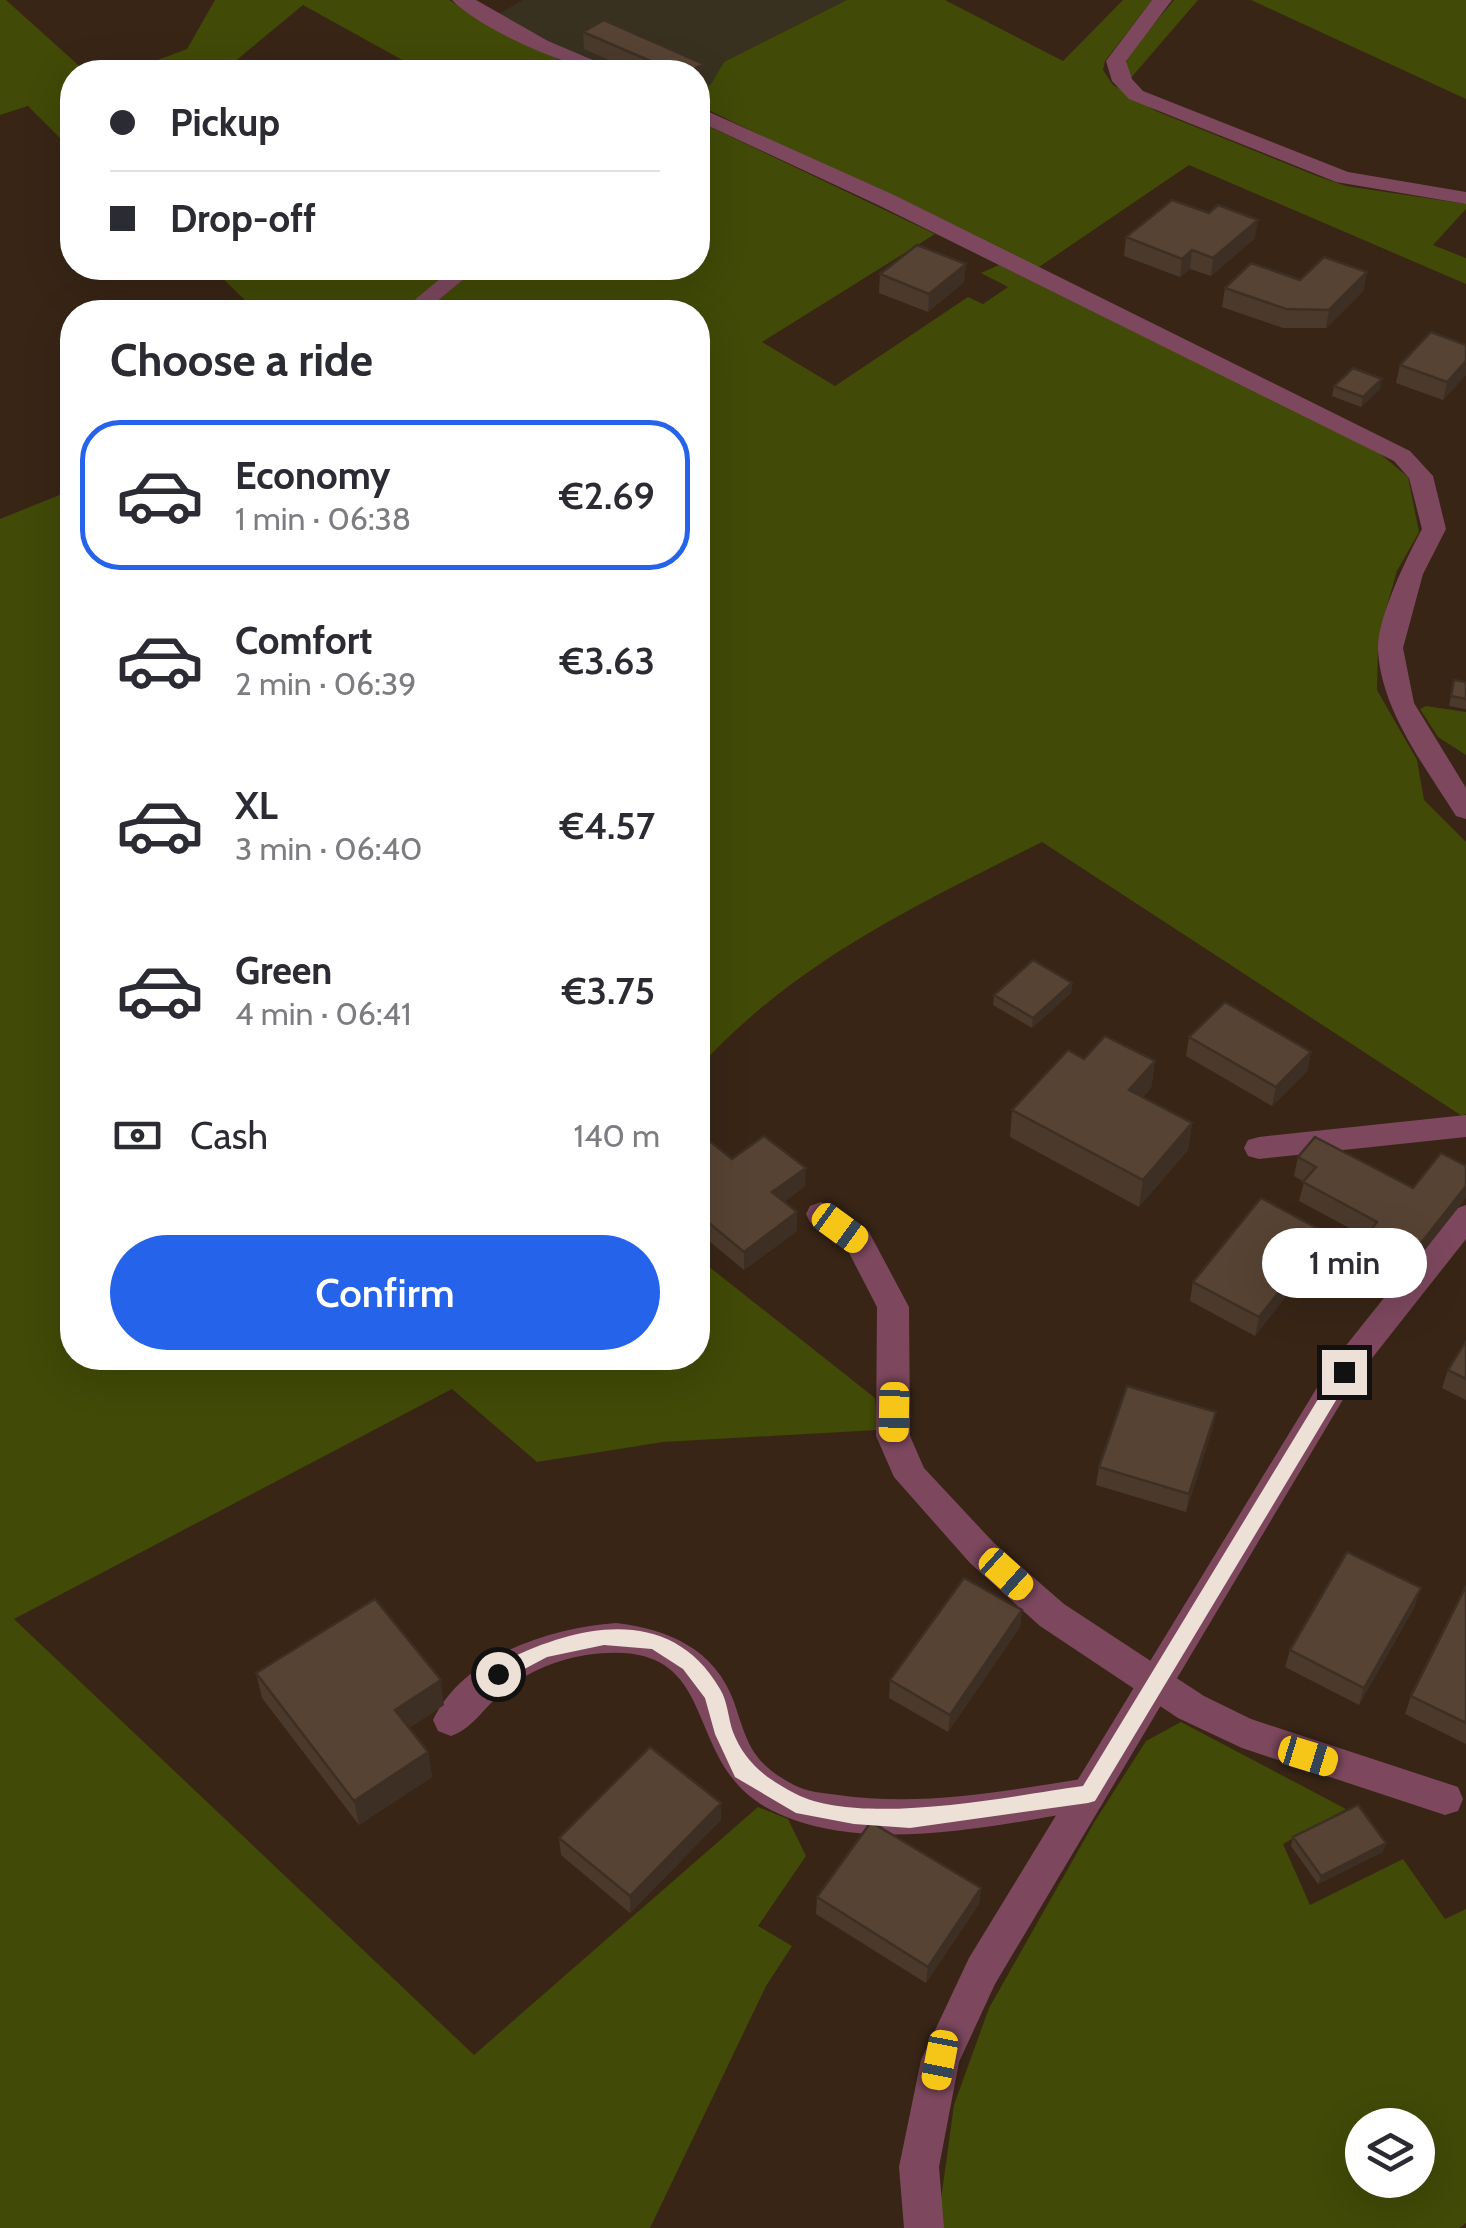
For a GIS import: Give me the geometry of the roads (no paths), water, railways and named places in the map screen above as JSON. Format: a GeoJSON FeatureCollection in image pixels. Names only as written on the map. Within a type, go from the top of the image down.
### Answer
{"type":"FeatureCollection","features":[{"type":"Feature","properties":{"kind":"street"},"geometry":{"type":"LineString","coordinates":[[462,0],[566,60]]}},
{"type":"Feature","properties":{"kind":"street"},"geometry":{"type":"LineString","coordinates":[[1162,0],[1116,61],[1122,82],[1136,95],[1343,178],[1466,198]]}},
{"type":"Feature","properties":{"kind":"street"},"geometry":{"type":"LineString","coordinates":[[710,119],[886,200],[1402,456],[1421,476],[1434,530],[1410,574],[1390,648],[1401,703],[1466,810]]}},
{"type":"Feature","properties":{"kind":"street"},"geometry":{"type":"LineString","coordinates":[[425,300],[451,280]]}},
{"type":"Feature","properties":{"kind":"street"},"geometry":{"type":"LineString","coordinates":[[1436,758],[1466,770]]}},
{"type":"Feature","properties":{"kind":"street"},"geometry":{"type":"LineString","coordinates":[[1259,1148],[1466,1126]]}},
{"type":"Feature","properties":{"kind":"street"},"geometry":{"type":"LineString","coordinates":[[821,1214],[858,1241],[893,1308],[893,1436],[911,1476],[982,1553],[1052,1615],[1191,1706],[1242,1732],[1444,1799]]}},
{"type":"Feature","properties":{"kind":"street"},"geometry":{"type":"LineString","coordinates":[[924,2228],[919,2167],[940,2060],[982,1971],[1344,1372],[1466,1217]]}},
{"type":"Feature","properties":{"kind":"street"},"geometry":{"type":"LineString","coordinates":[[451,1720],[498,1674],[543,1650],[604,1637],[655,1642],[690,1663],[713,1694],[724,1734],[742,1771],[796,1804],[854,1815],[910,1818],[1088,1794]]}}]}
